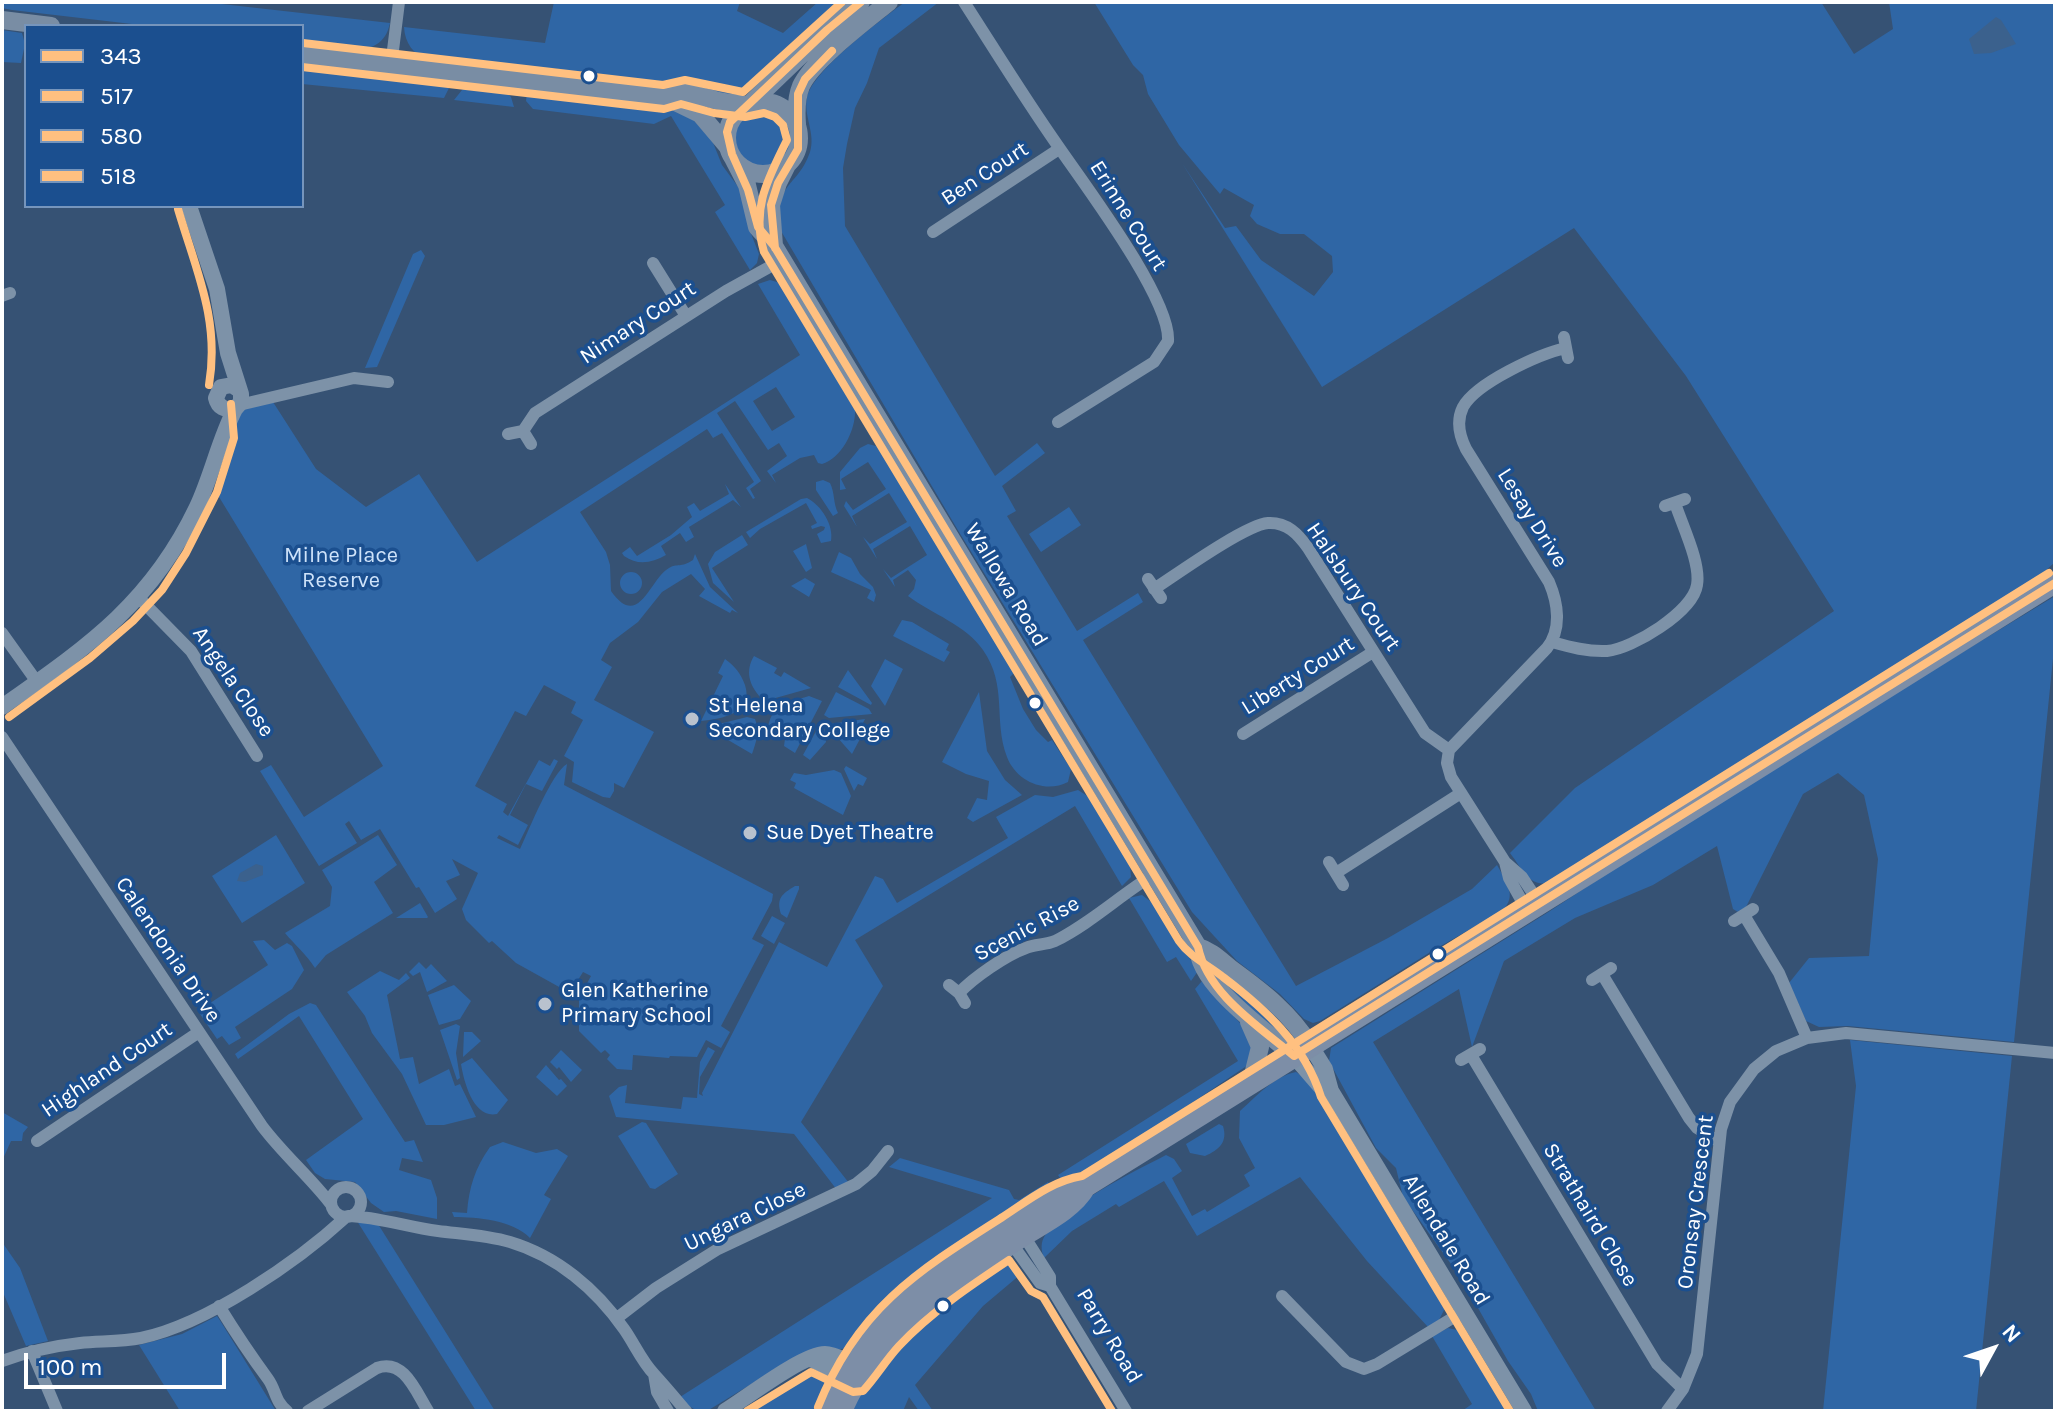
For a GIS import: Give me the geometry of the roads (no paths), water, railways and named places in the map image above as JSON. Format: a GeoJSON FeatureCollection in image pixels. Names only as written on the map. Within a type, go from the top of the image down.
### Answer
{"type":"FeatureCollection","features":[{"type":"Feature","properties":{"kind":"main road"},"geometry":{"type":"LineString","coordinates":[[730,152],[729,125],[737,113],[861,2]]}},
{"type":"Feature","properties":{"kind":"main road"},"geometry":{"type":"LineString","coordinates":[[304,55],[665,97],[700,114],[741,167],[761,174],[775,172],[787,165],[798,149],[798,94],[805,79],[836,47],[889,2]]}},
{"type":"Feature","properties":{"kind":"main road"},"geometry":{"type":"LineString","coordinates":[[2,20],[35,24]]}},
{"type":"Feature","properties":{"kind":"main road"},"geometry":{"type":"LineString","coordinates":[[665,97],[680,91],[717,101],[749,104],[765,101],[788,111],[797,125]]}},
{"type":"Feature","properties":{"kind":"main road","name":"Wallowa Road"},"geometry":{"type":"LineString","coordinates":[[730,152],[747,185],[757,227],[778,253],[1198,947],[1198,958],[1248,1020],[1302,1050]]}},
{"type":"Feature","properties":{"kind":"main road","name":"Wallowa Road"},"geometry":{"type":"LineString","coordinates":[[778,253],[771,205],[787,165]]}},
{"type":"Feature","properties":{"kind":"main road"},"geometry":{"type":"LineString","coordinates":[[829,1411],[875,1327],[901,1301],[1014,1234],[1063,1194],[1086,1187],[2055,583]]}},
{"type":"Feature","properties":{"kind":"main road","name":"Wallowa Road"},"geometry":{"type":"LineString","coordinates":[[1198,947],[1209,951],[1267,994],[1291,1019],[1302,1050]]}},
{"type":"Feature","properties":{"kind":"main road"},"geometry":{"type":"LineString","coordinates":[[1248,1020],[1260,1047],[1251,1083]]}},
{"type":"Feature","properties":{"kind":"main road"},"geometry":{"type":"LineString","coordinates":[[842,1411],[853,1371]]}},
{"type":"Feature","properties":{"kind":"street"},"geometry":{"type":"LineString","coordinates":[[391,66],[399,2]]}},
{"type":"Feature","properties":{"kind":"street","name":"Erinne Court"},"geometry":{"type":"LineString","coordinates":[[964,2],[1146,280],[1163,312],[1169,333],[1166,348],[1154,362],[1058,422]]}},
{"type":"Feature","properties":{"kind":"street","name":"Ben Court"},"geometry":{"type":"LineString","coordinates":[[933,232],[1059,149]]}},
{"type":"Feature","properties":{"kind":"street"},"geometry":{"type":"LineString","coordinates":[[2,707],[82,649],[139,598],[163,567],[198,506],[234,400],[217,289],[190,208]]}},
{"type":"Feature","properties":{"kind":"street","name":"Nimary Court"},"geometry":{"type":"LineString","coordinates":[[523,431],[535,413],[778,253]]}},
{"type":"Feature","properties":{"kind":"street"},"geometry":{"type":"LineString","coordinates":[[653,263],[686,316]]}},
{"type":"Feature","properties":{"kind":"street","name":"Lesay Drive"},"geometry":{"type":"LineString","coordinates":[[1552,642],[1557,616],[1549,582],[1466,449],[1458,425],[1463,408],[1477,392],[1530,359],[1566,347]]}},
{"type":"Feature","properties":{"kind":"street"},"geometry":{"type":"LineString","coordinates":[[228,353],[221,387],[228,384],[234,400]]}},
{"type":"Feature","properties":{"kind":"street"},"geometry":{"type":"LineString","coordinates":[[234,400],[262,398],[354,378],[388,382]]}},
{"type":"Feature","properties":{"kind":"street"},"geometry":{"type":"LineString","coordinates":[[508,434],[523,431],[531,444]]}},
{"type":"Feature","properties":{"kind":"street"},"geometry":{"type":"LineString","coordinates":[[1534,908],[1522,877],[1505,862],[1448,770],[1449,750],[1552,642],[1591,651],[1621,648],[1688,605],[1696,591],[1698,573],[1675,503]]}},
{"type":"Feature","properties":{"kind":"street","name":"Halsbury Court"},"geometry":{"type":"LineString","coordinates":[[1154,589],[1248,530],[1268,523],[1285,526],[1301,538],[1425,733],[1449,750]]}},
{"type":"Feature","properties":{"kind":"street","name":"Angela Close"},"geometry":{"type":"LineString","coordinates":[[139,598],[184,641],[257,756]]}},
{"type":"Feature","properties":{"kind":"street"},"geometry":{"type":"LineString","coordinates":[[2,633],[37,682]]}},
{"type":"Feature","properties":{"kind":"street","name":"Liberty Court"},"geometry":{"type":"LineString","coordinates":[[1243,734],[1373,652]]}},
{"type":"Feature","properties":{"kind":"street","name":"Calendonia Drive"},"geometry":{"type":"LineString","coordinates":[[2,737],[274,1142],[331,1204]]}},
{"type":"Feature","properties":{"kind":"street"},"geometry":{"type":"LineString","coordinates":[[1336,873],[1461,793]]}},
{"type":"Feature","properties":{"kind":"street","name":"Scenic Rise"},"geometry":{"type":"LineString","coordinates":[[958,994],[971,981],[1020,951],[1057,940],[1153,875]]}},
{"type":"Feature","properties":{"kind":"street"},"geometry":{"type":"LineString","coordinates":[[1744,915],[1779,973],[1807,1038]]}},
{"type":"Feature","properties":{"kind":"street"},"geometry":{"type":"LineString","coordinates":[[1602,974],[1689,1118],[1719,1142]]}},
{"type":"Feature","properties":{"kind":"street","name":"Highland Court"},"geometry":{"type":"LineString","coordinates":[[37,1141],[199,1032]]}},
{"type":"Feature","properties":{"kind":"street","name":"Oronsay Crescent"},"geometry":{"type":"LineString","coordinates":[[1667,1411],[1693,1369],[1700,1340],[1719,1142],[1730,1102],[1744,1080],[1776,1051],[1807,1038],[1846,1033],[2055,1053]]}},
{"type":"Feature","properties":{"kind":"street","name":"Allendale Road"},"geometry":{"type":"LineString","coordinates":[[1302,1050],[1325,1069],[1331,1091],[1524,1411]]}},
{"type":"Feature","properties":{"kind":"street","name":"Strathaird Close"},"geometry":{"type":"LineString","coordinates":[[1471,1055],[1657,1364],[1683,1389]]}},
{"type":"Feature","properties":{"kind":"street","name":"Ungara Close"},"geometry":{"type":"LineString","coordinates":[[617,1318],[671,1277],[718,1249],[856,1184],[872,1171],[888,1151]]}},
{"type":"Feature","properties":{"kind":"street","name":"Calendonia Drive"},"geometry":{"type":"LineString","coordinates":[[310,1178],[343,1187]]}},
{"type":"Feature","properties":{"kind":"street"},"geometry":{"type":"LineString","coordinates":[[321,1236],[334,1192],[343,1187],[353,1188],[384,1219]]}},
{"type":"Feature","properties":{"kind":"street"},"geometry":{"type":"LineString","coordinates":[[2,1361],[32,1351],[126,1340],[186,1325],[294,1258],[358,1210],[359,1195]]}},
{"type":"Feature","properties":{"kind":"street"},"geometry":{"type":"LineString","coordinates":[[331,1204],[337,1214],[496,1238],[527,1248],[575,1276],[601,1299],[654,1374],[686,1411]]}},
{"type":"Feature","properties":{"kind":"street","name":"Parry Road"},"geometry":{"type":"LineString","coordinates":[[1014,1234],[1040,1283],[1050,1286],[1126,1411]]}},
{"type":"Feature","properties":{"kind":"street"},"geometry":{"type":"LineString","coordinates":[[1282,1296],[1346,1362],[1364,1369],[1464,1311]]}},
{"type":"Feature","properties":{"kind":"street"},"geometry":{"type":"LineString","coordinates":[[219,1306],[287,1411]]}},
{"type":"Feature","properties":{"kind":"street"},"geometry":{"type":"LineString","coordinates":[[32,1351],[57,1411]]}},
{"type":"Feature","properties":{"kind":"street"},"geometry":{"type":"LineString","coordinates":[[725,1411],[811,1359],[853,1371]]}},
{"type":"Feature","properties":{"kind":"street"},"geometry":{"type":"LineString","coordinates":[[308,1411],[386,1365],[395,1366],[402,1372],[428,1411]]}},
{"type":"Feature","properties":{"kind":"street"},"geometry":{"type":"LineString","coordinates":[[654,1374],[657,1392],[668,1411]]}},
{"type":"Feature","properties":{"kind":"place","name":"St Helena Secondary College"},"geometry":{"type":"Point","coordinates":[692,719]}},
{"type":"Feature","properties":{"kind":"place","name":"Sue Dyet Theatre"},"geometry":{"type":"Point","coordinates":[750,833]}},
{"type":"Feature","properties":{"kind":"place","name":"Glen Katherine Primary School"},"geometry":{"type":"Point","coordinates":[545,1004]}},
{"type":"Feature","properties":{"kind":"park label","name":"Milne Place Reserve"},"geometry":{"type":"Point","coordinates":[341,568]}}]}
